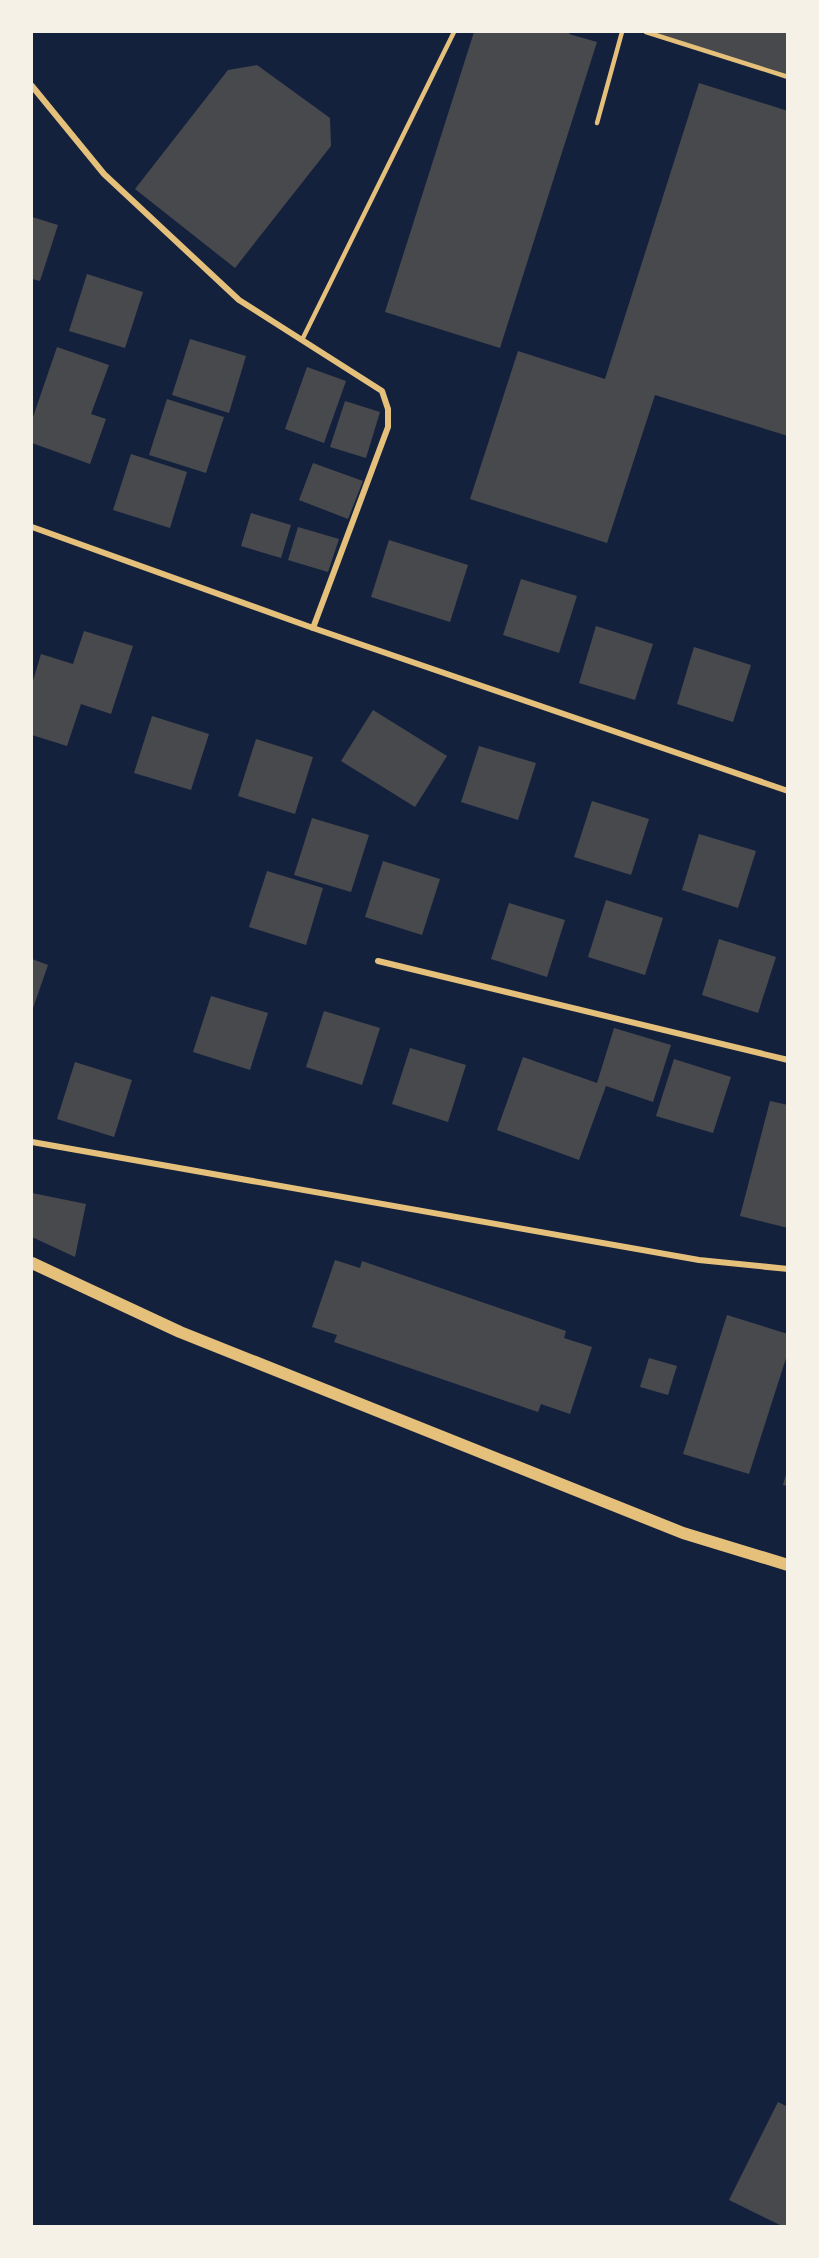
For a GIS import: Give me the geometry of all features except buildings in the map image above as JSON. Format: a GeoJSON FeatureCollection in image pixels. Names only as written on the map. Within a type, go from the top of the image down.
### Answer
{"type":"FeatureCollection","features":[{"type":"Feature","properties":{"kind":"main road"},"geometry":{"type":"LineString","coordinates":[[32,1263],[180,1332],[683,1533],[788,1565]]}},
{"type":"Feature","properties":{"kind":"street"},"geometry":{"type":"LineString","coordinates":[[32,86],[104,174],[239,300],[382,391],[388,409],[388,427],[313,628]]}},
{"type":"Feature","properties":{"kind":"street"},"geometry":{"type":"LineString","coordinates":[[32,527],[313,628],[788,792]]}},
{"type":"Feature","properties":{"kind":"street"},"geometry":{"type":"LineString","coordinates":[[378,961],[788,1060]]}},
{"type":"Feature","properties":{"kind":"street"},"geometry":{"type":"LineString","coordinates":[[32,1142],[709,1262],[788,1269]]}},
{"type":"Feature","properties":{"kind":"lane"},"geometry":{"type":"LineString","coordinates":[[302,340],[454,32]]}},
{"type":"Feature","properties":{"kind":"lane"},"geometry":{"type":"LineString","coordinates":[[597,123],[622,32]]}},
{"type":"Feature","properties":{"kind":"lane"},"geometry":{"type":"LineString","coordinates":[[646,32],[788,77]]}}]}
